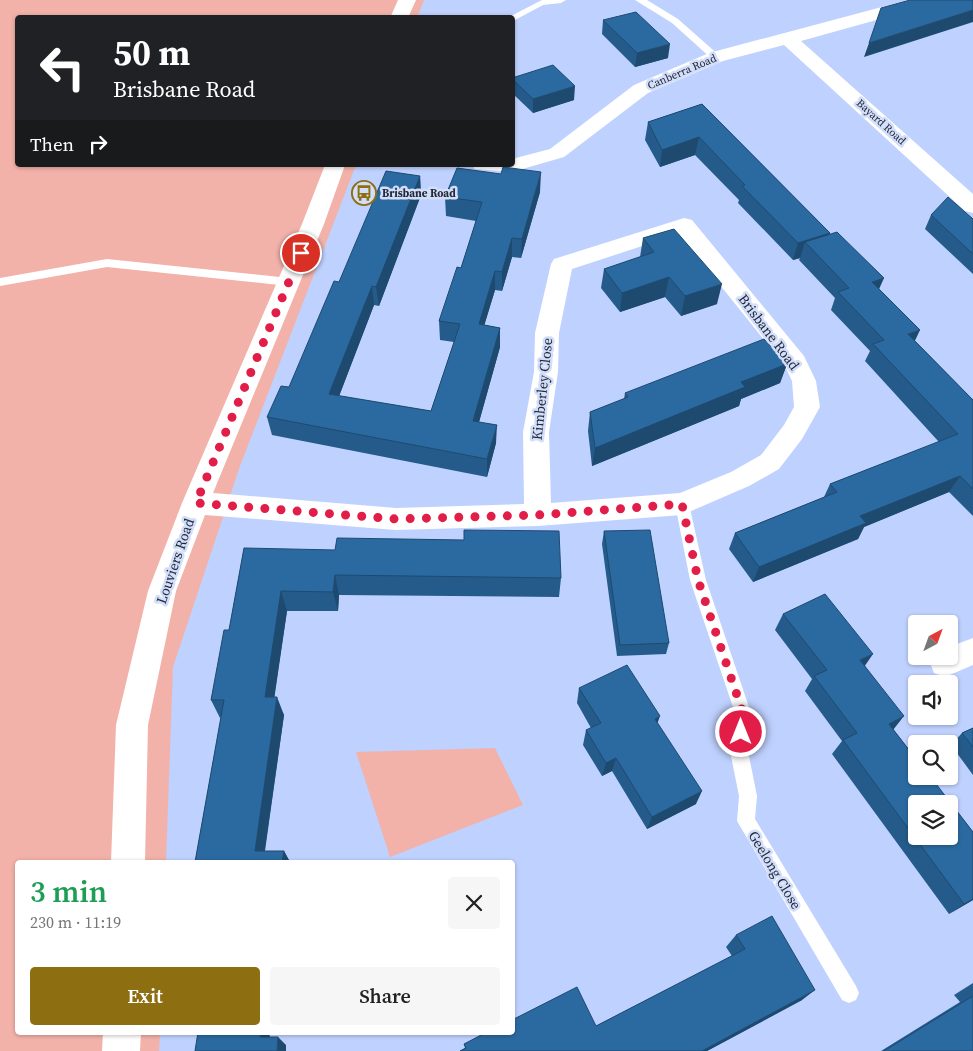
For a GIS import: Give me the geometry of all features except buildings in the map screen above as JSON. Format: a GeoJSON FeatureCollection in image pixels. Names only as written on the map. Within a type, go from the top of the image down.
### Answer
{"type":"FeatureCollection","features":[{"type":"Feature","properties":{"kind":"street"},"geometry":{"type":"LineString","coordinates":[[400,15],[407,0]]}},
{"type":"Feature","properties":{"kind":"street","name":"Canberra Road"},"geometry":{"type":"LineString","coordinates":[[515,165],[557,153],[641,90],[716,57],[928,0]]}},
{"type":"Feature","properties":{"kind":"street","name":"Bayard Road"},"geometry":{"type":"LineString","coordinates":[[788,39],[973,206]]}},
{"type":"Feature","properties":{"kind":"street","name":"Louviers Road"},"geometry":{"type":"LineString","coordinates":[[128,860],[132,725],[159,604],[196,503],[335,167]]}},
{"type":"Feature","properties":{"kind":"street","name":"Brisbane Road"},"geometry":{"type":"LineString","coordinates":[[196,503],[388,518],[538,515],[682,504],[740,479],[770,462],[793,432],[806,407],[804,381],[794,362],[684,225],[562,264]]}},
{"type":"Feature","properties":{"kind":"street","name":"Kimberley Close"},"geometry":{"type":"LineString","coordinates":[[538,515],[536,432],[546,372],[548,333],[562,264]]}},
{"type":"Feature","properties":{"kind":"street"},"geometry":{"type":"LineString","coordinates":[[958,658],[973,651]]}},
{"type":"Feature","properties":{"kind":"street"},"geometry":{"type":"LineString","coordinates":[[121,1051],[122,1035]]}},
{"type":"Feature","properties":{"kind":"lane"},"geometry":{"type":"LineString","coordinates":[[515,16],[541,3],[561,0]]}},
{"type":"Feature","properties":{"kind":"lane"},"geometry":{"type":"LineString","coordinates":[[641,0],[675,21],[716,57]]}},
{"type":"Feature","properties":{"kind":"lane"},"geometry":{"type":"LineString","coordinates":[[0,282],[107,263],[288,282]]}},
{"type":"Feature","properties":{"kind":"lane","name":"Geelong Close"},"geometry":{"type":"LineString","coordinates":[[682,504],[698,580],[743,713],[739,751],[748,796],[746,821],[849,993]]}},
{"type":"Feature","properties":{"kind":"shaded area"},"geometry":{"type":"Polygon","coordinates":[[[0,0],[424,0],[418,15],[15,15],[15,167],[355,167],[240,466],[173,667],[166,860],[15,860],[15,1035],[160,1035],[159,1051],[0,1051],[0,0]]]}},
{"type":"Feature","properties":{"kind":"shaded area"},"geometry":{"type":"Polygon","coordinates":[[[495,748],[523,805],[390,857],[356,752],[495,748]]]}},
{"type":"Feature","properties":{"kind":"place","name":"Brisbane Road"},"geometry":{"type":"Point","coordinates":[364,193]}},
{"type":"Feature","properties":{"kind":"route"},"geometry":{"type":"LineString","coordinates":[[301,253],[196,503],[396,519],[538,515],[682,504],[698,580],[743,713],[741,732]]}}]}
